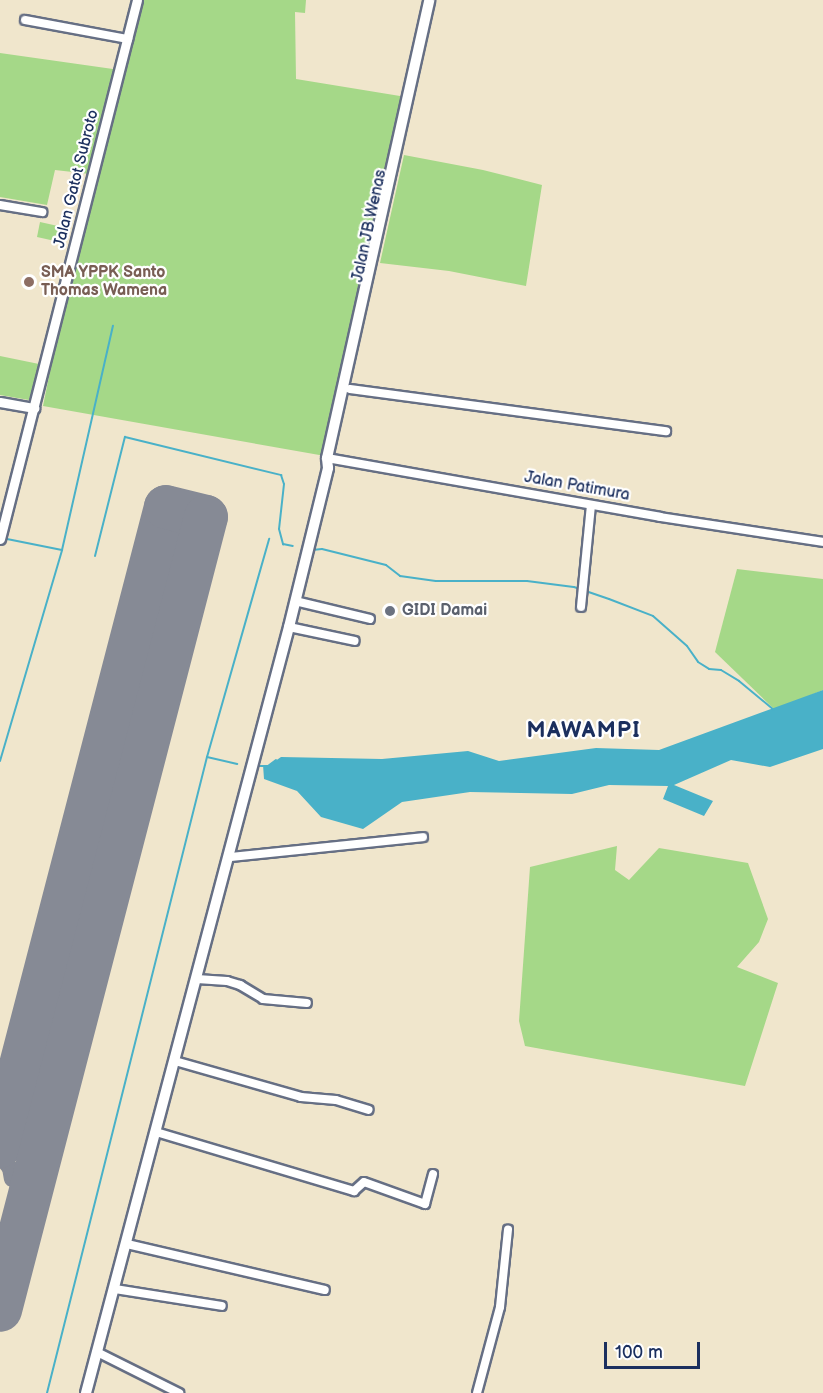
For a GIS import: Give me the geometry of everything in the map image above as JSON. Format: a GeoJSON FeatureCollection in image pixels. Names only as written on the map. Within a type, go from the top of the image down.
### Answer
{"type":"FeatureCollection","features":[{"type":"Feature","properties":{"kind":"main road","name":"Jalan JB Wenas"},"geometry":{"type":"LineString","coordinates":[[330,462],[419,59],[429,0]]}},
{"type":"Feature","properties":{"kind":"main road","name":"Jalan JB Wenas"},"geometry":{"type":"LineString","coordinates":[[419,59],[436,0]]}},
{"type":"Feature","properties":{"kind":"main road","name":"Jalan JB Wenas"},"geometry":{"type":"LineString","coordinates":[[330,462],[350,389],[376,256]]}},
{"type":"Feature","properties":{"kind":"main road"},"geometry":{"type":"LineString","coordinates":[[86,1393],[230,857],[330,462]]}},
{"type":"Feature","properties":{"kind":"street","name":"Jalan Gatot Subroto"},"geometry":{"type":"LineString","coordinates":[[0,539],[137,0]]}},
{"type":"Feature","properties":{"kind":"street"},"geometry":{"type":"LineString","coordinates":[[25,20],[128,39]]}},
{"type":"Feature","properties":{"kind":"street"},"geometry":{"type":"LineString","coordinates":[[0,205],[42,212]]}},
{"type":"Feature","properties":{"kind":"street"},"geometry":{"type":"LineString","coordinates":[[350,389],[666,430]]}},
{"type":"Feature","properties":{"kind":"street"},"geometry":{"type":"LineString","coordinates":[[0,402],[34,408]]}},
{"type":"Feature","properties":{"kind":"street","name":"Jalan Patimura"},"geometry":{"type":"LineString","coordinates":[[330,462],[823,542]]}},
{"type":"Feature","properties":{"kind":"street"},"geometry":{"type":"LineString","coordinates":[[581,607],[591,505]]}},
{"type":"Feature","properties":{"kind":"street"},"geometry":{"type":"LineString","coordinates":[[294,601],[370,619]]}},
{"type":"Feature","properties":{"kind":"street"},"geometry":{"type":"LineString","coordinates":[[289,627],[356,641]]}},
{"type":"Feature","properties":{"kind":"street"},"geometry":{"type":"LineString","coordinates":[[230,857],[423,837]]}},
{"type":"Feature","properties":{"kind":"street"},"geometry":{"type":"LineString","coordinates":[[197,979],[227,981],[240,985],[263,999],[307,1003]]}},
{"type":"Feature","properties":{"kind":"street"},"geometry":{"type":"LineString","coordinates":[[175,1061],[301,1096],[336,1100],[369,1110]]}},
{"type":"Feature","properties":{"kind":"street"},"geometry":{"type":"LineString","coordinates":[[156,1132],[354,1191],[364,1182],[425,1204],[434,1174]]}},
{"type":"Feature","properties":{"kind":"street"},"geometry":{"type":"LineString","coordinates":[[477,1393],[500,1307],[508,1228]]}},
{"type":"Feature","properties":{"kind":"street"},"geometry":{"type":"LineString","coordinates":[[127,1244],[325,1290]]}},
{"type":"Feature","properties":{"kind":"street"},"geometry":{"type":"LineString","coordinates":[[115,1288],[222,1306]]}},
{"type":"Feature","properties":{"kind":"street"},"geometry":{"type":"LineString","coordinates":[[97,1352],[179,1393]]}},
{"type":"Feature","properties":{"kind":"green space"},"geometry":{"type":"Polygon","coordinates":[[[137,0],[306,0],[305,13],[295,12],[296,79],[400,96],[403,100],[325,456],[43,406],[90,174],[55,170],[47,205],[0,197],[0,53],[120,70],[137,0]]]}},
{"type":"Feature","properties":{"kind":"green space"},"geometry":{"type":"Polygon","coordinates":[[[404,155],[483,170],[542,185],[526,286],[449,271],[380,263],[404,155]]]}},
{"type":"Feature","properties":{"kind":"green space"},"geometry":{"type":"Polygon","coordinates":[[[40,222],[67,228],[64,243],[37,237],[40,222]]]}},
{"type":"Feature","properties":{"kind":"green space"},"geometry":{"type":"Polygon","coordinates":[[[0,356],[39,364],[29,400],[0,395],[0,356]]]}},
{"type":"Feature","properties":{"kind":"green space"},"geometry":{"type":"Polygon","coordinates":[[[737,569],[823,579],[823,690],[775,710],[715,652],[737,569]]]}},
{"type":"Feature","properties":{"kind":"green space"},"geometry":{"type":"Polygon","coordinates":[[[617,846],[615,870],[629,880],[659,848],[748,863],[768,919],[759,942],[737,967],[778,983],[745,1086],[525,1046],[519,1021],[530,867],[617,846]]]}},
{"type":"Feature","properties":{"kind":"water"},"geometry":{"type":"Polygon","coordinates":[[[823,690],[823,749],[770,767],[731,760],[674,785],[713,801],[704,816],[663,799],[668,786],[609,785],[572,794],[470,792],[402,802],[363,829],[321,817],[297,791],[264,779],[263,765],[268,766],[281,757],[382,759],[468,751],[499,761],[596,748],[659,750],[823,690]]]}},
{"type":"Feature","properties":{"kind":"waterway"},"geometry":{"type":"LineString","coordinates":[[0,761],[62,550],[113,326]]}},
{"type":"Feature","properties":{"kind":"waterway"},"geometry":{"type":"LineString","coordinates":[[95,556],[125,437],[281,475],[284,484],[279,529],[283,544],[293,546]]}},
{"type":"Feature","properties":{"kind":"waterway"},"geometry":{"type":"LineString","coordinates":[[7,539],[62,550]]}},
{"type":"Feature","properties":{"kind":"waterway"},"geometry":{"type":"LineString","coordinates":[[47,1393],[207,757],[269,539]]}},
{"type":"Feature","properties":{"kind":"waterway"},"geometry":{"type":"LineString","coordinates":[[312,550],[322,549],[386,565],[400,576],[436,581],[527,581],[574,587],[609,599],[653,616],[687,646],[698,662],[709,669],[721,670],[739,681],[774,710]]}},
{"type":"Feature","properties":{"kind":"waterway"},"geometry":{"type":"LineString","coordinates":[[207,757],[237,764]]}},
{"type":"Feature","properties":{"kind":"waterway"},"geometry":{"type":"LineString","coordinates":[[257,766],[268,766],[276,760]]}},
{"type":"Feature","properties":{"kind":"taxiway"},"geometry":{"type":"LineString","coordinates":[[0,1079],[35,1089]]}},
{"type":"Feature","properties":{"kind":"taxiway"},"geometry":{"type":"LineString","coordinates":[[0,1129],[23,1135]]}},
{"type":"Feature","properties":{"kind":"taxiway"},"geometry":{"type":"LineString","coordinates":[[0,1156],[10,1168],[12,1179]]}},
{"type":"Feature","properties":{"kind":"runway"},"geometry":{"type":"LineString","coordinates":[[0,1146],[166,507],[206,517],[0,1310]]}},
{"type":"Feature","properties":{"kind":"place","name":"SMA YPPK Santo Thomas Wamena"},"geometry":{"type":"Point","coordinates":[29,282]}},
{"type":"Feature","properties":{"kind":"place","name":"GIDI Damai"},"geometry":{"type":"Point","coordinates":[390,611]}},
{"type":"Feature","properties":{"kind":"district","name":"MAWAMPI"},"geometry":{"type":"Point","coordinates":[584,731]}}]}
